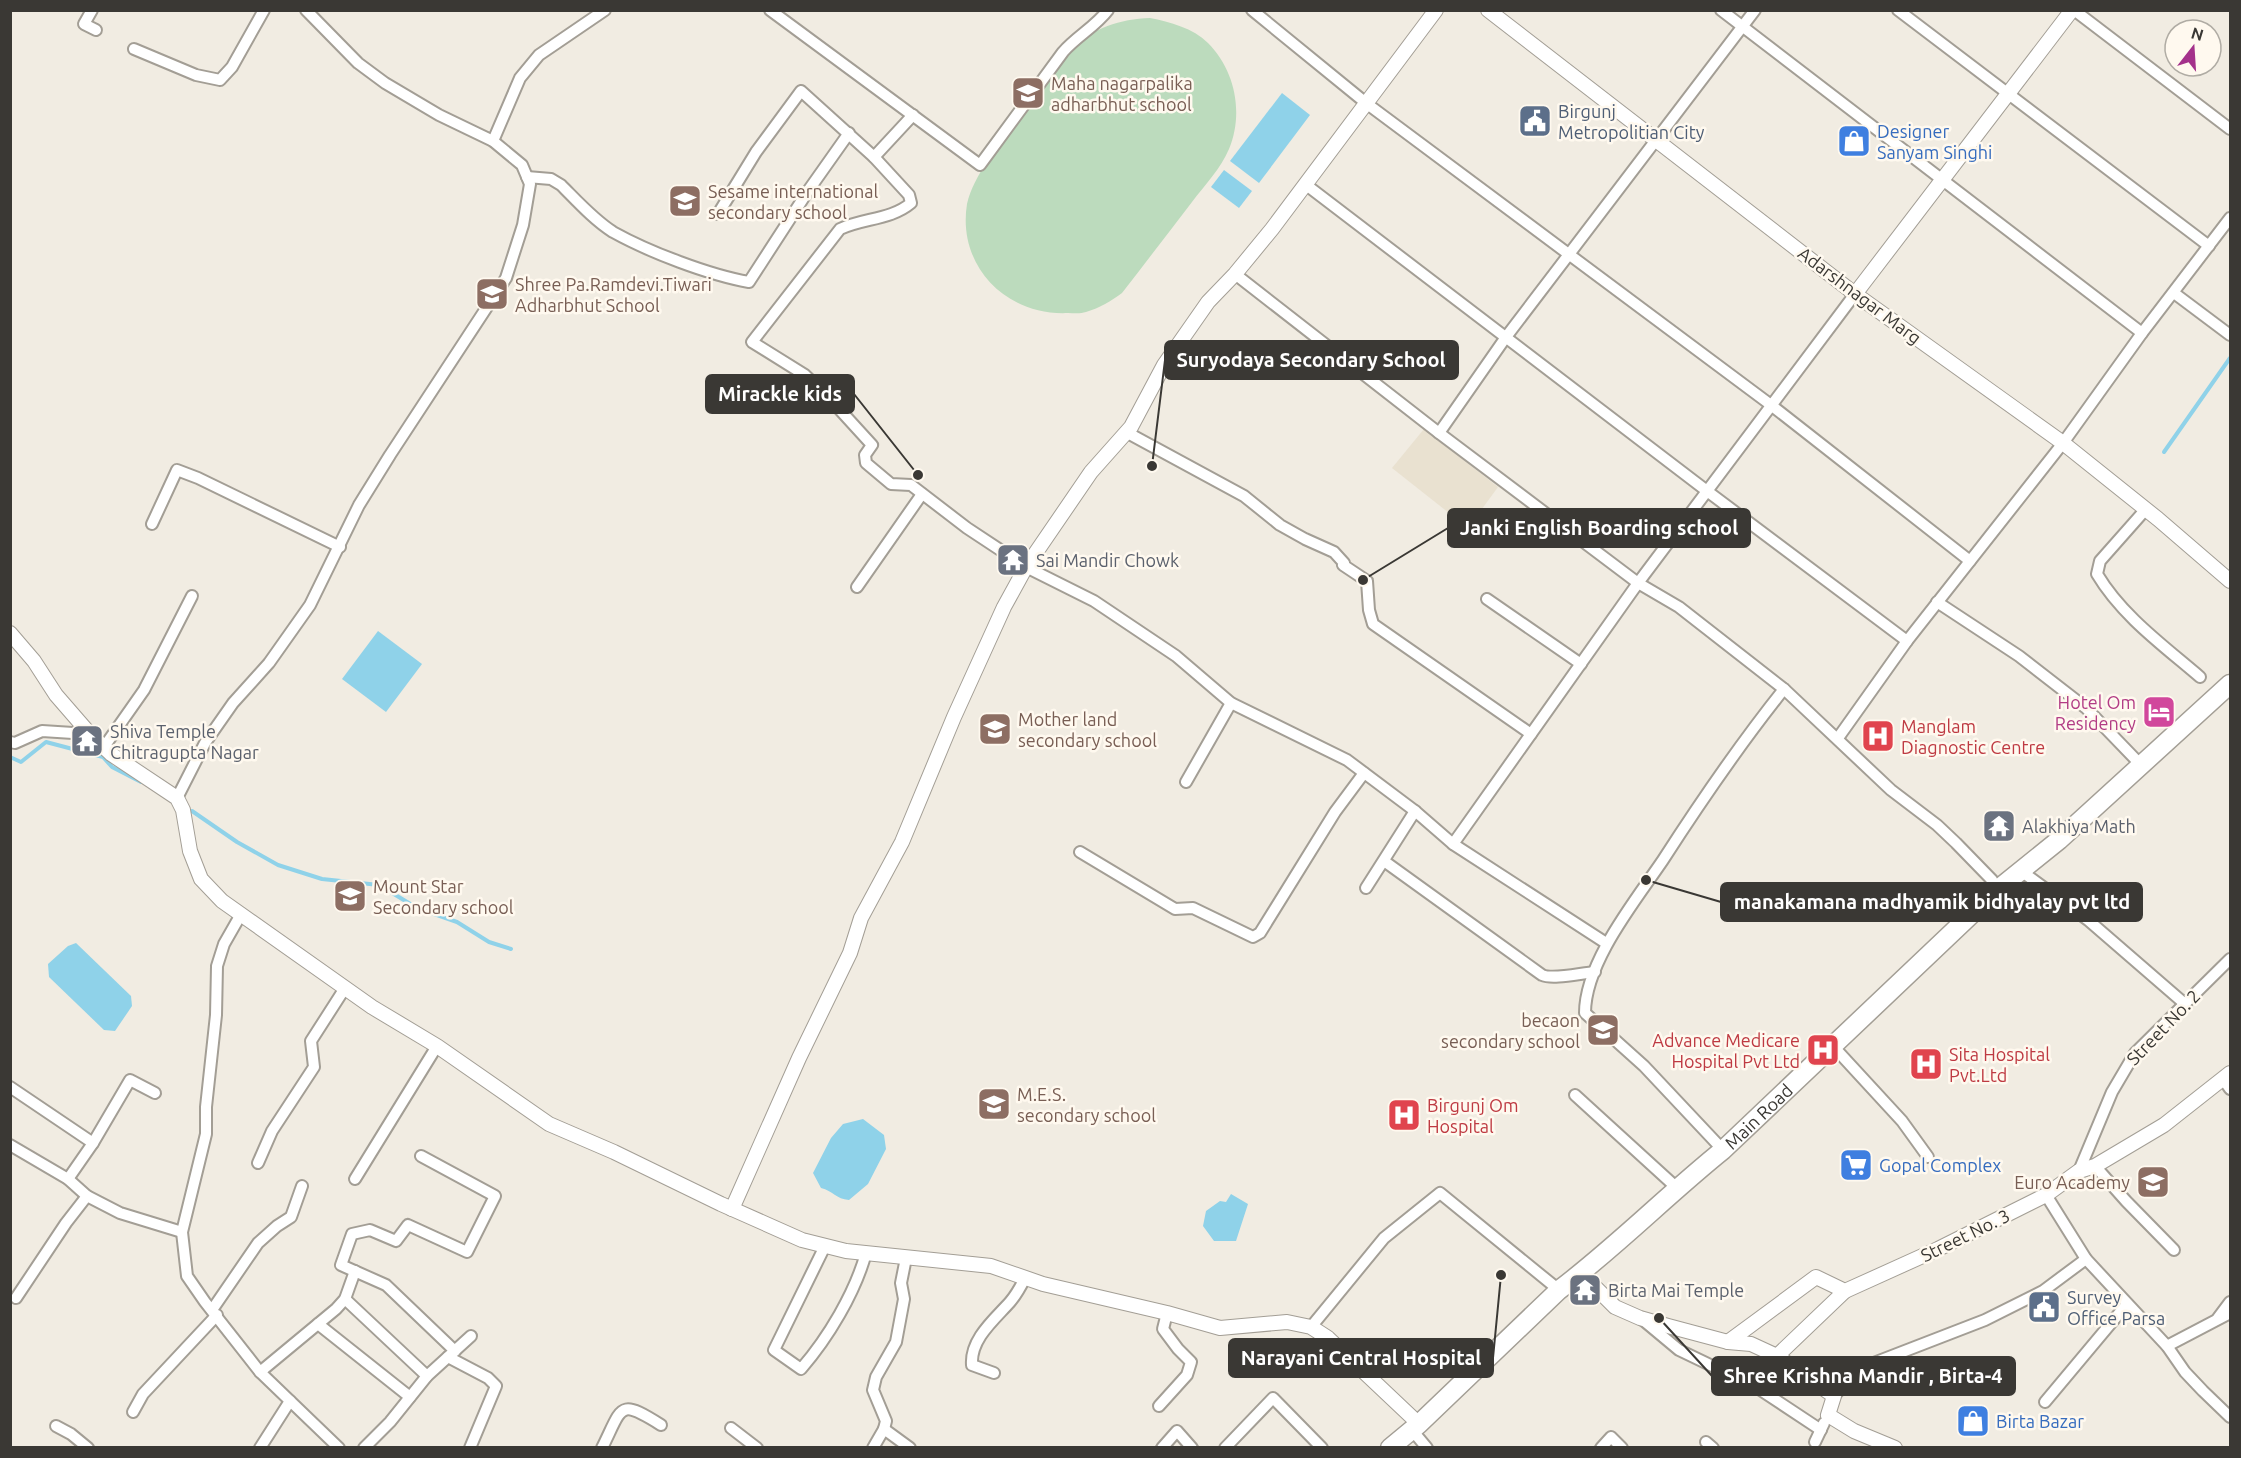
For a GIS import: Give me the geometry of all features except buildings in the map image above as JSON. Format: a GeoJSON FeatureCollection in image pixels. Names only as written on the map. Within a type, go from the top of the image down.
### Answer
{"type":"FeatureCollection","features":[{"type":"Feature","properties":{"kind":"main road","name":"Main Road"},"geometry":{"type":"LineString","coordinates":[[1390,1448],[1416,1427],[1559,1290],[1723,1150],[1997,890],[2059,840],[2230,684]]}},
{"type":"Feature","properties":{"kind":"street"},"geometry":{"type":"LineString","coordinates":[[92,10],[84,24],[96,30]]}},
{"type":"Feature","properties":{"kind":"street"},"geometry":{"type":"LineString","coordinates":[[134,49],[196,75],[220,80],[237,60],[264,10]]}},
{"type":"Feature","properties":{"kind":"street"},"geometry":{"type":"LineString","coordinates":[[177,798],[210,735],[233,703],[269,663],[310,605],[359,505],[506,278],[523,225],[530,184],[522,165],[493,141],[439,115],[385,83],[358,63],[306,10]]}},
{"type":"Feature","properties":{"kind":"street"},"geometry":{"type":"LineString","coordinates":[[493,141],[520,78],[539,55],[605,10]]}},
{"type":"Feature","properties":{"kind":"street"},"geometry":{"type":"LineString","coordinates":[[770,10],[980,165],[1063,52],[1074,40],[1101,20],[1108,10]]}},
{"type":"Feature","properties":{"kind":"street"},"geometry":{"type":"LineString","coordinates":[[1252,10],[1366,103],[1771,405],[1970,561]]}},
{"type":"Feature","properties":{"kind":"street"},"geometry":{"type":"LineString","coordinates":[[732,1209],[798,1058],[851,948],[861,918],[902,842],[963,697],[1004,607],[1026,567],[1091,472],[1131,427],[1164,365],[1208,302],[1235,274],[1436,10]]}},
{"type":"Feature","properties":{"kind":"street","name":"Adarshnagar Marg"},"geometry":{"type":"LineString","coordinates":[[1488,10],[1855,294],[2063,443],[2146,509],[2230,581]]}},
{"type":"Feature","properties":{"kind":"street"},"geometry":{"type":"LineString","coordinates":[[1721,10],[2142,333]]}},
{"type":"Feature","properties":{"kind":"street"},"geometry":{"type":"LineString","coordinates":[[1439,433],[1506,337],[1755,10]]}},
{"type":"Feature","properties":{"kind":"street"},"geometry":{"type":"LineString","coordinates":[[1898,10],[2209,246]]}},
{"type":"Feature","properties":{"kind":"street"},"geometry":{"type":"LineString","coordinates":[[1453,844],[1638,583],[1855,294],[2073,10],[2230,129]]}},
{"type":"Feature","properties":{"kind":"street"},"geometry":{"type":"LineString","coordinates":[[718,214],[756,152],[801,91],[874,157],[909,195],[910,203],[890,215],[855,221],[840,229],[752,342],[805,375],[830,399],[872,445],[865,454],[866,463],[891,484],[911,485],[967,528],[1026,567],[1094,601],[1176,656],[1231,704],[1347,760],[1415,811],[1453,844],[1606,943]]}},
{"type":"Feature","properties":{"kind":"street"},"geometry":{"type":"LineString","coordinates":[[874,157],[913,115]]}},
{"type":"Feature","properties":{"kind":"street"},"geometry":{"type":"LineString","coordinates":[[527,177],[551,179],[561,185],[613,231],[654,250],[727,278],[749,282],[849,133]]}},
{"type":"Feature","properties":{"kind":"street"},"geometry":{"type":"LineString","coordinates":[[1305,184],[1907,641]]}},
{"type":"Feature","properties":{"kind":"street"},"geometry":{"type":"LineString","coordinates":[[1838,738],[1907,641],[2063,443],[2142,333],[2230,218]]}},
{"type":"Feature","properties":{"kind":"street"},"geometry":{"type":"LineString","coordinates":[[1235,274],[1439,433],[1638,583],[1679,607],[1784,689],[1891,790],[1937,825],[1992,880],[1997,890]]}},
{"type":"Feature","properties":{"kind":"street"},"geometry":{"type":"LineString","coordinates":[[2174,293],[2230,334]]}},
{"type":"Feature","properties":{"kind":"street"},"geometry":{"type":"LineString","coordinates":[[1126,432],[1244,496],[1280,525],[1334,552],[1344,563],[1343,565],[1366,581],[1373,624],[1531,734]]}},
{"type":"Feature","properties":{"kind":"street"},"geometry":{"type":"LineString","coordinates":[[152,524],[177,470],[340,547]]}},
{"type":"Feature","properties":{"kind":"street"},"geometry":{"type":"LineString","coordinates":[[857,587],[922,494]]}},
{"type":"Feature","properties":{"kind":"street"},"geometry":{"type":"LineString","coordinates":[[2146,509],[2100,561],[2097,574],[2109,595],[2200,678]]}},
{"type":"Feature","properties":{"kind":"street"},"geometry":{"type":"LineString","coordinates":[[104,747],[144,690],[192,596]]}},
{"type":"Feature","properties":{"kind":"street"},"geometry":{"type":"LineString","coordinates":[[1487,599],[1581,664]]}},
{"type":"Feature","properties":{"kind":"street"},"geometry":{"type":"LineString","coordinates":[[1937,603],[2019,656],[2086,708],[2140,765]]}},
{"type":"Feature","properties":{"kind":"street"},"geometry":{"type":"LineString","coordinates":[[10,633],[34,661],[56,695],[111,754],[177,798],[183,810],[190,850],[201,879],[222,901],[240,916],[372,1007],[437,1046],[549,1124],[802,1240],[866,1253],[991,1266],[1082,1294],[1167,1313],[1220,1328],[1287,1322],[1311,1327],[1328,1338],[1416,1427],[1427,1448]]}},
{"type":"Feature","properties":{"kind":"street"},"geometry":{"type":"LineString","coordinates":[[1723,1150],[1644,1066],[1586,1013],[1585,1005],[1606,943],[1703,797],[1748,734],[1784,689]]}},
{"type":"Feature","properties":{"kind":"street"},"geometry":{"type":"LineString","coordinates":[[1186,782],[1231,704]]}},
{"type":"Feature","properties":{"kind":"street"},"geometry":{"type":"LineString","coordinates":[[10,742],[15,743],[48,730],[73,733],[86,729]]}},
{"type":"Feature","properties":{"kind":"street"},"geometry":{"type":"LineString","coordinates":[[1080,852],[1175,909],[1193,908],[1253,937],[1260,933],[1335,812],[1364,773]]}},
{"type":"Feature","properties":{"kind":"street"},"geometry":{"type":"LineString","coordinates":[[1366,888],[1415,811]]}},
{"type":"Feature","properties":{"kind":"street"},"geometry":{"type":"LineString","coordinates":[[1384,861],[1549,979],[1595,972]]}},
{"type":"Feature","properties":{"kind":"street"},"geometry":{"type":"LineString","coordinates":[[2021,871],[2088,920],[2185,1004]]}},
{"type":"Feature","properties":{"kind":"street"},"geometry":{"type":"LineString","coordinates":[[240,916],[224,945],[218,966],[216,1015],[206,1107],[206,1134],[182,1232],[187,1276],[260,1372],[339,1448]]}},
{"type":"Feature","properties":{"kind":"street","name":"Street No. 2"},"geometry":{"type":"LineString","coordinates":[[2079,1170],[2122,1072],[2135,1053],[2230,959]]}},
{"type":"Feature","properties":{"kind":"street"},"geometry":{"type":"LineString","coordinates":[[258,1163],[272,1131],[314,1067],[311,1041],[345,988]]}},
{"type":"Feature","properties":{"kind":"street"},"geometry":{"type":"LineString","coordinates":[[1832,1045],[1902,1121],[1928,1157]]}},
{"type":"Feature","properties":{"kind":"street"},"geometry":{"type":"LineString","coordinates":[[355,1179],[437,1046]]}},
{"type":"Feature","properties":{"kind":"street"},"geometry":{"type":"LineString","coordinates":[[68,1179],[93,1143],[130,1080],[155,1093]]}},
{"type":"Feature","properties":{"kind":"street","name":"Street No. 3"},"geometry":{"type":"LineString","coordinates":[[1777,1356],[1845,1291],[1938,1249],[2046,1195],[2079,1170],[2095,1166],[2164,1125],[2228,1080]]}},
{"type":"Feature","properties":{"kind":"street"},"geometry":{"type":"LineString","coordinates":[[10,1087],[93,1143]]}},
{"type":"Feature","properties":{"kind":"street"},"geometry":{"type":"LineString","coordinates":[[1575,1095],[1677,1188]]}},
{"type":"Feature","properties":{"kind":"street"},"geometry":{"type":"LineString","coordinates":[[10,1145],[68,1179],[87,1196],[136,1220],[182,1232]]}},
{"type":"Feature","properties":{"kind":"street"},"geometry":{"type":"LineString","coordinates":[[421,1156],[495,1196],[467,1252],[408,1226],[396,1240],[370,1230],[352,1234],[341,1265],[386,1285],[452,1354],[496,1386],[470,1448]]}},
{"type":"Feature","properties":{"kind":"street"},"geometry":{"type":"LineString","coordinates":[[2095,1166],[2126,1202],[2175,1250]]}},
{"type":"Feature","properties":{"kind":"street"},"geometry":{"type":"LineString","coordinates":[[133,1412],[143,1394],[214,1313],[258,1243],[291,1217],[302,1186]]}},
{"type":"Feature","properties":{"kind":"street"},"geometry":{"type":"LineString","coordinates":[[1311,1327],[1384,1238],[1440,1193],[1559,1290]]}},
{"type":"Feature","properties":{"kind":"street"},"geometry":{"type":"LineString","coordinates":[[2046,1195],[2086,1259],[2167,1346],[2185,1371],[2230,1417]]}},
{"type":"Feature","properties":{"kind":"street"},"geometry":{"type":"LineString","coordinates":[[16,1299],[66,1222],[87,1196]]}},
{"type":"Feature","properties":{"kind":"street"},"geometry":{"type":"LineString","coordinates":[[825,1246],[774,1350],[801,1369],[824,1341],[852,1292],[866,1253]]}},
{"type":"Feature","properties":{"kind":"street"},"geometry":{"type":"LineString","coordinates":[[873,1448],[886,1421],[873,1390],[876,1377],[896,1342],[904,1299],[901,1283],[906,1258]]}},
{"type":"Feature","properties":{"kind":"street"},"geometry":{"type":"LineString","coordinates":[[1815,1442],[1834,1396],[1853,1375],[1866,1366],[1985,1320],[2043,1291],[2086,1259]]}},
{"type":"Feature","properties":{"kind":"street"},"geometry":{"type":"LineString","coordinates":[[260,1372],[345,1299],[355,1271]]}},
{"type":"Feature","properties":{"kind":"street"},"geometry":{"type":"LineString","coordinates":[[1581,1273],[1616,1306],[1640,1318],[1728,1342],[1751,1344],[1777,1356],[1834,1396]]}},
{"type":"Feature","properties":{"kind":"street"},"geometry":{"type":"LineString","coordinates":[[1728,1342],[1816,1277],[1845,1291]]}},
{"type":"Feature","properties":{"kind":"street"},"geometry":{"type":"LineString","coordinates":[[994,1373],[972,1365],[972,1358],[982,1334],[1010,1302],[1025,1278]]}},
{"type":"Feature","properties":{"kind":"street"},"geometry":{"type":"LineString","coordinates":[[345,1299],[427,1376]]}},
{"type":"Feature","properties":{"kind":"street"},"geometry":{"type":"LineString","coordinates":[[2217,1318],[2230,1302]]}},
{"type":"Feature","properties":{"kind":"street"},"geometry":{"type":"LineString","coordinates":[[2045,1402],[2127,1304]]}},
{"type":"Feature","properties":{"kind":"street"},"geometry":{"type":"LineString","coordinates":[[1160,1406],[1187,1375],[1191,1362],[1163,1329],[1167,1313]]}},
{"type":"Feature","properties":{"kind":"street"},"geometry":{"type":"LineString","coordinates":[[2167,1346],[2230,1313]]}},
{"type":"Feature","properties":{"kind":"street"},"geometry":{"type":"LineString","coordinates":[[1640,1318],[1679,1350],[1756,1388],[1821,1430]]}},
{"type":"Feature","properties":{"kind":"street"},"geometry":{"type":"LineString","coordinates":[[318,1324],[410,1397]]}},
{"type":"Feature","properties":{"kind":"street"},"geometry":{"type":"LineString","coordinates":[[364,1448],[390,1422],[427,1376],[471,1336]]}},
{"type":"Feature","properties":{"kind":"street"},"geometry":{"type":"LineString","coordinates":[[1225,1448],[1273,1398],[1322,1448]]}},
{"type":"Feature","properties":{"kind":"street"},"geometry":{"type":"LineString","coordinates":[[260,1448],[290,1401]]}},
{"type":"Feature","properties":{"kind":"street"},"geometry":{"type":"LineString","coordinates":[[602,1448],[622,1410],[628,1408],[636,1410],[661,1425]]}},
{"type":"Feature","properties":{"kind":"street"},"geometry":{"type":"LineString","coordinates":[[1828,1415],[1854,1431],[1896,1448]]}},
{"type":"Feature","properties":{"kind":"street"},"geometry":{"type":"LineString","coordinates":[[56,1426],[71,1434],[88,1448]]}},
{"type":"Feature","properties":{"kind":"street"},"geometry":{"type":"LineString","coordinates":[[731,1428],[757,1448]]}},
{"type":"Feature","properties":{"kind":"street"},"geometry":{"type":"LineString","coordinates":[[884,1429],[910,1448]]}},
{"type":"Feature","properties":{"kind":"street"},"geometry":{"type":"LineString","coordinates":[[1162,1448],[1177,1431],[1192,1448]]}},
{"type":"Feature","properties":{"kind":"street"},"geometry":{"type":"LineString","coordinates":[[1601,1448],[1611,1437],[1622,1448]]}},
{"type":"Feature","properties":{"kind":"shaded area"},"geometry":{"type":"Polygon","coordinates":[[[1424,429],[1498,487],[1468,528],[1392,468],[1424,429]]]}},
{"type":"Feature","properties":{"kind":"green space"},"geometry":{"type":"Polygon","coordinates":[[[1150,18],[1195,33],[1208,43],[1225,66],[1236,107],[1234,135],[1229,149],[1222,163],[1122,293],[1101,306],[1082,313],[1045,312],[1025,306],[1006,296],[990,283],[978,267],[970,248],[966,227],[967,204],[972,188],[986,162],[1071,49],[1088,35],[1108,26],[1128,20],[1150,18]]]}},
{"type":"Feature","properties":{"kind":"water"},"geometry":{"type":"Polygon","coordinates":[[[1282,93],[1310,115],[1259,183],[1230,161],[1282,93]]]}},
{"type":"Feature","properties":{"kind":"water"},"geometry":{"type":"Polygon","coordinates":[[[1224,170],[1252,191],[1239,208],[1211,187],[1224,170]]]}},
{"type":"Feature","properties":{"kind":"water"},"geometry":{"type":"Polygon","coordinates":[[[378,631],[422,664],[386,712],[342,679],[378,631]]]}},
{"type":"Feature","properties":{"kind":"water"},"geometry":{"type":"Polygon","coordinates":[[[76,943],[131,996],[132,1006],[115,1031],[104,1030],[49,977],[48,964],[68,946],[76,943]]]}},
{"type":"Feature","properties":{"kind":"water"},"geometry":{"type":"Polygon","coordinates":[[[863,1119],[884,1135],[886,1149],[868,1184],[849,1200],[821,1188],[813,1173],[831,1138],[843,1124],[863,1119]]]}},
{"type":"Feature","properties":{"kind":"water"},"geometry":{"type":"Polygon","coordinates":[[[1231,1194],[1248,1204],[1236,1241],[1214,1241],[1203,1226],[1206,1211],[1220,1201],[1226,1202],[1231,1194]]]}},
{"type":"Feature","properties":{"kind":"waterway"},"geometry":{"type":"LineString","coordinates":[[2164,452],[2230,358]]}},
{"type":"Feature","properties":{"kind":"waterway"},"geometry":{"type":"LineString","coordinates":[[10,757],[21,762],[46,742],[103,757],[112,767],[141,782]]}},
{"type":"Feature","properties":{"kind":"waterway"},"geometry":{"type":"LineString","coordinates":[[192,811],[237,842],[278,865],[322,879],[379,885],[417,908],[457,922],[489,942],[511,949]]}},
{"type":"Feature","properties":{"kind":"place","name":"Maha nagarpalika adharbhut school"},"geometry":{"type":"Point","coordinates":[1028,93]}},
{"type":"Feature","properties":{"kind":"place","name":"Birgunj Metropolitian City"},"geometry":{"type":"Point","coordinates":[1535,121]}},
{"type":"Feature","properties":{"kind":"place","name":"Designer Sanyam Singhi"},"geometry":{"type":"Point","coordinates":[1854,141]}},
{"type":"Feature","properties":{"kind":"place","name":"Sesame international secondary school"},"geometry":{"type":"Point","coordinates":[685,201]}},
{"type":"Feature","properties":{"kind":"place","name":"Shree Pa.Ramdevi.Tiwari Adharbhut School"},"geometry":{"type":"Point","coordinates":[492,294]}},
{"type":"Feature","properties":{"kind":"place","name":"Suryodaya Secondary School"},"geometry":{"type":"Point","coordinates":[1152,466]}},
{"type":"Feature","properties":{"kind":"place","name":"Mirackle kids"},"geometry":{"type":"Point","coordinates":[918,475]}},
{"type":"Feature","properties":{"kind":"place","name":"Sai Mandir Chowk"},"geometry":{"type":"Point","coordinates":[1013,560]}},
{"type":"Feature","properties":{"kind":"place","name":"Janki English Boarding school"},"geometry":{"type":"Point","coordinates":[1363,580]}},
{"type":"Feature","properties":{"kind":"place","name":"Hotel Om Residency"},"geometry":{"type":"Point","coordinates":[2159,712]}},
{"type":"Feature","properties":{"kind":"place","name":"Mother land secondary school"},"geometry":{"type":"Point","coordinates":[995,729]}},
{"type":"Feature","properties":{"kind":"place","name":"Manglam Diagnostic Centre"},"geometry":{"type":"Point","coordinates":[1878,736]}},
{"type":"Feature","properties":{"kind":"place","name":"Shiva Temple Chitragupta Nagar"},"geometry":{"type":"Point","coordinates":[87,741]}},
{"type":"Feature","properties":{"kind":"place","name":"Alakhiya Math"},"geometry":{"type":"Point","coordinates":[1999,826]}},
{"type":"Feature","properties":{"kind":"place","name":"manakamana madhyamik bidhyalay pvt ltd"},"geometry":{"type":"Point","coordinates":[1646,880]}},
{"type":"Feature","properties":{"kind":"place","name":"Mount Star Secondary school"},"geometry":{"type":"Point","coordinates":[350,896]}},
{"type":"Feature","properties":{"kind":"place","name":"becaon secondary school"},"geometry":{"type":"Point","coordinates":[1603,1030]}},
{"type":"Feature","properties":{"kind":"place","name":"Advance Medicare Hospital Pvt Ltd"},"geometry":{"type":"Point","coordinates":[1823,1050]}},
{"type":"Feature","properties":{"kind":"place","name":"Sita Hospital Pvt.Ltd"},"geometry":{"type":"Point","coordinates":[1926,1064]}},
{"type":"Feature","properties":{"kind":"place","name":"M.E.S. secondary school"},"geometry":{"type":"Point","coordinates":[994,1104]}},
{"type":"Feature","properties":{"kind":"place","name":"Birgunj Om Hospital"},"geometry":{"type":"Point","coordinates":[1404,1115]}},
{"type":"Feature","properties":{"kind":"place","name":"Gopal Complex"},"geometry":{"type":"Point","coordinates":[1856,1165]}},
{"type":"Feature","properties":{"kind":"place","name":"Euro Academy"},"geometry":{"type":"Point","coordinates":[2153,1182]}},
{"type":"Feature","properties":{"kind":"place","name":"Narayani Central Hospital"},"geometry":{"type":"Point","coordinates":[1501,1275]}},
{"type":"Feature","properties":{"kind":"place","name":"Birta Mai Temple"},"geometry":{"type":"Point","coordinates":[1585,1290]}},
{"type":"Feature","properties":{"kind":"place","name":"Survey Office Parsa"},"geometry":{"type":"Point","coordinates":[2044,1307]}},
{"type":"Feature","properties":{"kind":"place","name":"Shree Krishna Mandir , Birta-4"},"geometry":{"type":"Point","coordinates":[1659,1318]}},
{"type":"Feature","properties":{"kind":"place","name":"Birta Bazar"},"geometry":{"type":"Point","coordinates":[1973,1421]}}]}
